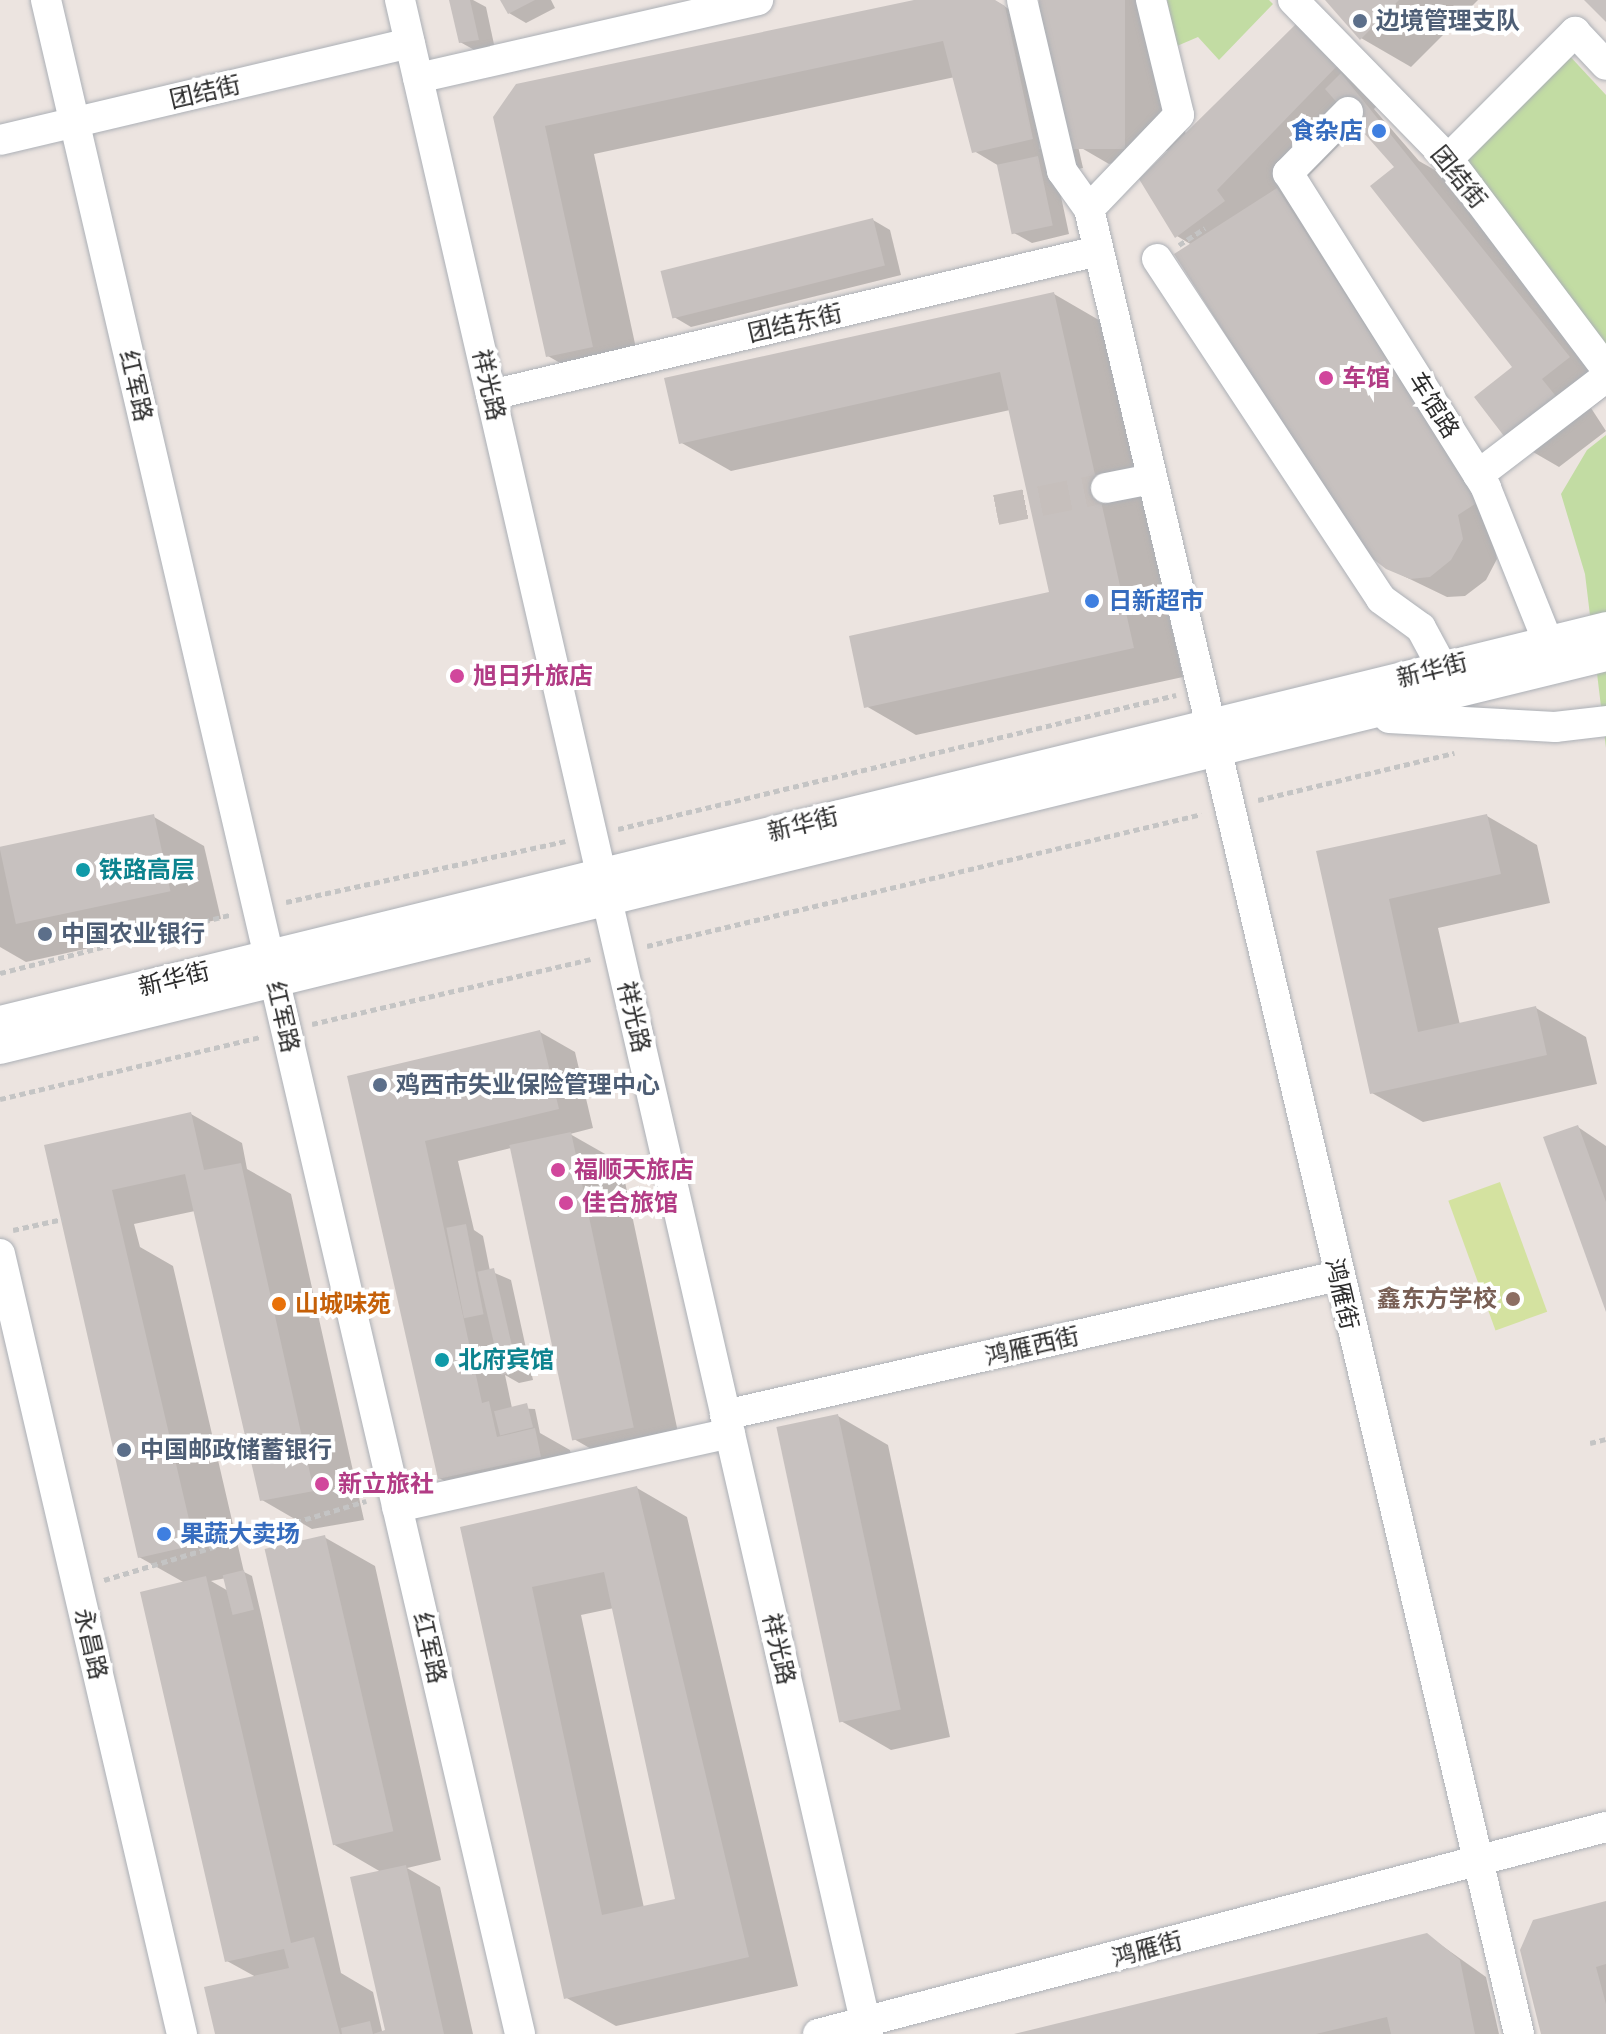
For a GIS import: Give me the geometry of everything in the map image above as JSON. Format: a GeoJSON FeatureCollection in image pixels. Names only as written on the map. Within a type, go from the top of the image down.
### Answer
{"type":"FeatureCollection","features":[{"type":"Feature","properties":{"kind":"street","name":"红军路"},"geometry":{"type":"LineString","coordinates":[[46,0],[520,2034]]}},
{"type":"Feature","properties":{"kind":"street","name":"祥光路"},"geometry":{"type":"LineString","coordinates":[[400,0],[866,2028]]}},
{"type":"Feature","properties":{"kind":"street"},"geometry":{"type":"LineString","coordinates":[[418,78],[758,0]]}},
{"type":"Feature","properties":{"kind":"street"},"geometry":{"type":"LineString","coordinates":[[1022,0],[1062,171],[1089,209],[1179,115],[1151,0]]}},
{"type":"Feature","properties":{"kind":"street","name":"团结街"},"geometry":{"type":"LineString","coordinates":[[1293,0],[1448,159],[1606,369]]}},
{"type":"Feature","properties":{"kind":"street"},"geometry":{"type":"LineString","coordinates":[[1448,159],[1575,32],[1606,65]]}},
{"type":"Feature","properties":{"kind":"street","name":"团结街"},"geometry":{"type":"LineString","coordinates":[[0,140],[410,43]]}},
{"type":"Feature","properties":{"kind":"street","name":"车馆路"},"geometry":{"type":"LineString","coordinates":[[1348,112],[1288,173],[1478,475],[1548,642]]}},
{"type":"Feature","properties":{"kind":"street","name":"鸿雁街"},"geometry":{"type":"LineString","coordinates":[[1089,209],[1475,1863]]}},
{"type":"Feature","properties":{"kind":"street","name":"团结东街"},"geometry":{"type":"LineString","coordinates":[[491,395],[1098,251]]}},
{"type":"Feature","properties":{"kind":"street"},"geometry":{"type":"LineString","coordinates":[[1157,259],[1381,599],[1421,628],[1442,667]]}},
{"type":"Feature","properties":{"kind":"street"},"geometry":{"type":"LineString","coordinates":[[1478,475],[1606,377]]}},
{"type":"Feature","properties":{"kind":"street"},"geometry":{"type":"LineString","coordinates":[[1106,488],[1152,479]]}},
{"type":"Feature","properties":{"kind":"street","name":"新华街"},"geometry":{"type":"LineString","coordinates":[[0,1049],[272,968],[1210,738],[1442,667],[1606,627]]}},
{"type":"Feature","properties":{"kind":"street","name":"新华街"},"geometry":{"type":"LineString","coordinates":[[1210,738],[1355,717],[1606,656]]}},
{"type":"Feature","properties":{"kind":"street"},"geometry":{"type":"LineString","coordinates":[[1355,717],[1555,727],[1606,721]]}},
{"type":"Feature","properties":{"kind":"street","name":"新华街"},"geometry":{"type":"LineString","coordinates":[[0,1021],[272,968]]}},
{"type":"Feature","properties":{"kind":"street","name":"永昌路"},"geometry":{"type":"LineString","coordinates":[[0,1254],[182,2034]]}},
{"type":"Feature","properties":{"kind":"street","name":"鸿雁西街"},"geometry":{"type":"LineString","coordinates":[[395,1499],[728,1424],[1338,1276]]}},
{"type":"Feature","properties":{"kind":"street","name":"鸿雁街"},"geometry":{"type":"LineString","coordinates":[[818,2034],[866,2028],[1606,1827]]}},
{"type":"Feature","properties":{"kind":"street"},"geometry":{"type":"LineString","coordinates":[[1475,1863],[1519,2034]]}},
{"type":"Feature","properties":{"kind":"path"},"geometry":{"type":"LineString","coordinates":[[0,1099],[1459,752]]}},
{"type":"Feature","properties":{"kind":"path"},"geometry":{"type":"LineString","coordinates":[[0,1232],[63,1219]]}},
{"type":"Feature","properties":{"kind":"path"},"geometry":{"type":"LineString","coordinates":[[1590,1443],[1606,1439]]}},
{"type":"Feature","properties":{"kind":"path"},"geometry":{"type":"LineString","coordinates":[[78,1588],[395,1499]]}},
{"type":"Feature","properties":{"kind":"green space"},"geometry":{"type":"Polygon","coordinates":[[[1167,0],[1269,0],[1273,4],[1219,60],[1198,37],[1177,46],[1167,0]]]}},
{"type":"Feature","properties":{"kind":"green space"},"geometry":{"type":"Polygon","coordinates":[[[1566,52],[1606,95],[1606,346],[1461,157],[1566,52]]]}},
{"type":"Feature","properties":{"kind":"green space"},"geometry":{"type":"Polygon","coordinates":[[[1606,435],[1606,748],[1585,574],[1561,494],[1587,450],[1606,435]]]}},
{"type":"Feature","properties":{"kind":"green space"},"geometry":{"type":"Polygon","coordinates":[[[1500,1182],[1547,1312],[1496,1330],[1448,1201],[1500,1182]]]}},
{"type":"Feature","properties":{"kind":"building"},"geometry":{"type":"Polygon","coordinates":[[[449,0],[470,0],[479,40],[459,43],[449,0]]]}},
{"type":"Feature","properties":{"kind":"building"},"geometry":{"type":"Polygon","coordinates":[[[500,0],[535,0],[508,14],[500,0]]]}},
{"type":"Feature","properties":{"kind":"building"},"geometry":{"type":"Polygon","coordinates":[[[914,0],[995,0],[1005,6],[1033,139],[972,153],[943,41],[545,126],[593,347],[546,357],[493,117],[516,84],[914,0]]]}},
{"type":"Feature","properties":{"kind":"building"},"geometry":{"type":"Polygon","coordinates":[[[1039,0],[1125,0],[1125,149],[1039,149],[1039,0]]]}},
{"type":"Feature","properties":{"kind":"building","name":"边境管理支队"},"geometry":{"type":"Polygon","coordinates":[[[1325,0],[1399,0],[1360,40],[1325,0]]]}},
{"type":"Feature","properties":{"kind":"building"},"geometry":{"type":"Polygon","coordinates":[[[1584,0],[1606,0],[1606,22],[1584,0]]]}},
{"type":"Feature","properties":{"kind":"building"},"geometry":{"type":"Polygon","coordinates":[[[1297,23],[1337,66],[1217,190],[1225,201],[1175,238],[1139,179],[1297,23]]]}},
{"type":"Feature","properties":{"kind":"building"},"geometry":{"type":"Polygon","coordinates":[[[1341,73],[1570,357],[1542,379],[1559,400],[1507,440],[1474,397],[1512,367],[1370,186],[1394,167],[1325,89],[1341,73]]]}},
{"type":"Feature","properties":{"kind":"building"},"geometry":{"type":"Polygon","coordinates":[[[1038,156],[1053,225],[1012,234],[997,165],[1038,156]]]}},
{"type":"Feature","properties":{"kind":"building","name":"车馆"},"geometry":{"type":"Polygon","coordinates":[[[1277,188],[1478,502],[1458,515],[1463,539],[1451,560],[1430,577],[1410,579],[1386,569],[1364,552],[1174,254],[1277,188]]]}},
{"type":"Feature","properties":{"kind":"building"},"geometry":{"type":"Polygon","coordinates":[[[873,218],[885,266],[672,319],[661,271],[873,218]]]}},
{"type":"Feature","properties":{"kind":"building"},"geometry":{"type":"Polygon","coordinates":[[[1054,292],[1134,648],[864,708],[849,636],[1049,592],[1000,372],[679,444],[664,378],[1054,292]]]}},
{"type":"Feature","properties":{"kind":"building","name":"铁路高层"},"geometry":{"type":"Polygon","coordinates":[[[154,814],[170,891],[16,924],[0,847],[154,814]]]}},
{"type":"Feature","properties":{"kind":"building"},"geometry":{"type":"Polygon","coordinates":[[[1487,814],[1501,874],[1389,899],[1418,1032],[1536,1006],[1547,1055],[1370,1094],[1316,851],[1487,814]]]}},
{"type":"Feature","properties":{"kind":"building"},"geometry":{"type":"Polygon","coordinates":[[[540,1030],[559,1109],[425,1141],[482,1403],[489,1401],[497,1437],[535,1428],[541,1457],[438,1479],[347,1076],[540,1030]]]}},
{"type":"Feature","properties":{"kind":"building"},"geometry":{"type":"Polygon","coordinates":[[[191,1112],[204,1170],[241,1163],[314,1491],[260,1501],[185,1174],[112,1190],[195,1545],[138,1558],[44,1145],[191,1112]]]}},
{"type":"Feature","properties":{"kind":"building"},"geometry":{"type":"Polygon","coordinates":[[[1578,1125],[1606,1202],[1606,1312],[1543,1137],[1578,1125]]]}},
{"type":"Feature","properties":{"kind":"building"},"geometry":{"type":"Polygon","coordinates":[[[571,1132],[634,1427],[572,1440],[509,1145],[571,1132]]]}},
{"type":"Feature","properties":{"kind":"building"},"geometry":{"type":"Polygon","coordinates":[[[466,1224],[484,1314],[464,1318],[446,1228],[466,1224]]]}},
{"type":"Feature","properties":{"kind":"building"},"geometry":{"type":"Polygon","coordinates":[[[494,1268],[518,1371],[501,1375],[477,1272],[494,1268]]]}},
{"type":"Feature","properties":{"kind":"building"},"geometry":{"type":"Polygon","coordinates":[[[527,1403],[533,1427],[500,1435],[494,1411],[527,1403]]]}},
{"type":"Feature","properties":{"kind":"building"},"geometry":{"type":"Polygon","coordinates":[[[838,1414],[901,1709],[839,1722],[776,1427],[838,1414]]]}},
{"type":"Feature","properties":{"kind":"building"},"geometry":{"type":"Polygon","coordinates":[[[637,1486],[749,1957],[564,1999],[460,1527],[637,1486]],[[604,1572],[532,1587],[602,1915],[675,1899],[604,1572]]]}},
{"type":"Feature","properties":{"kind":"building"},"geometry":{"type":"Polygon","coordinates":[[[325,1535],[393,1831],[333,1845],[265,1549],[325,1535]]]}},
{"type":"Feature","properties":{"kind":"building"},"geometry":{"type":"Polygon","coordinates":[[[244,1570],[254,1610],[233,1615],[223,1575],[244,1570]]]}},
{"type":"Feature","properties":{"kind":"building"},"geometry":{"type":"Polygon","coordinates":[[[206,1576],[291,1943],[314,1937],[340,2034],[215,2034],[204,1987],[289,1968],[284,1949],[225,1962],[140,1592],[206,1576]]]}},
{"type":"Feature","properties":{"kind":"building"},"geometry":{"type":"Polygon","coordinates":[[[406,1865],[444,2034],[373,2034],[385,2030],[350,1877],[406,1865]]]}},
{"type":"Feature","properties":{"kind":"building"},"geometry":{"type":"Polygon","coordinates":[[[1606,1901],[1606,1964],[1596,1967],[1606,2004],[1606,2034],[1541,2034],[1520,1950],[1533,1920],[1606,1901]]]}},
{"type":"Feature","properties":{"kind":"building"},"geometry":{"type":"Polygon","coordinates":[[[1427,1933],[1460,1960],[1475,2034],[1391,2034],[1387,2017],[1316,2034],[1014,2034],[1427,1933]]]}},
{"type":"Feature","properties":{"kind":"building"},"geometry":{"type":"Polygon","coordinates":[[[370,2021],[373,2034],[342,2034],[341,2028],[370,2021]]]}},
{"type":"Feature","properties":{"kind":"tunnel"},"geometry":{"type":"LineString","coordinates":[[996,510],[1106,488]]}},
{"type":"Feature","properties":{"kind":"place","name":"边境管理支队"},"geometry":{"type":"Point","coordinates":[1360,21]}},
{"type":"Feature","properties":{"kind":"place","name":"食杂店"},"geometry":{"type":"Point","coordinates":[1379,131]}},
{"type":"Feature","properties":{"kind":"place","name":"车馆"},"geometry":{"type":"Point","coordinates":[1326,378]}},
{"type":"Feature","properties":{"kind":"place","name":"日新超市"},"geometry":{"type":"Point","coordinates":[1092,601]}},
{"type":"Feature","properties":{"kind":"place","name":"旭日升旅店"},"geometry":{"type":"Point","coordinates":[457,676]}},
{"type":"Feature","properties":{"kind":"place","name":"铁路高层"},"geometry":{"type":"Point","coordinates":[83,870]}},
{"type":"Feature","properties":{"kind":"place","name":"中国农业银行"},"geometry":{"type":"Point","coordinates":[45,934]}},
{"type":"Feature","properties":{"kind":"place","name":"鸡西市失业保险管理中心"},"geometry":{"type":"Point","coordinates":[380,1085]}},
{"type":"Feature","properties":{"kind":"place","name":"福顺天旅店"},"geometry":{"type":"Point","coordinates":[558,1170]}},
{"type":"Feature","properties":{"kind":"place","name":"佳合旅馆"},"geometry":{"type":"Point","coordinates":[566,1203]}},
{"type":"Feature","properties":{"kind":"place","name":"鑫东方学校"},"geometry":{"type":"Point","coordinates":[1513,1299]}},
{"type":"Feature","properties":{"kind":"place","name":"山城味苑"},"geometry":{"type":"Point","coordinates":[279,1304]}},
{"type":"Feature","properties":{"kind":"place","name":"北府宾馆"},"geometry":{"type":"Point","coordinates":[442,1360]}},
{"type":"Feature","properties":{"kind":"place","name":"中国邮政储蓄银行"},"geometry":{"type":"Point","coordinates":[124,1450]}},
{"type":"Feature","properties":{"kind":"place","name":"新立旅社"},"geometry":{"type":"Point","coordinates":[322,1484]}},
{"type":"Feature","properties":{"kind":"place","name":"果蔬大卖场"},"geometry":{"type":"Point","coordinates":[164,1534]}}]}
